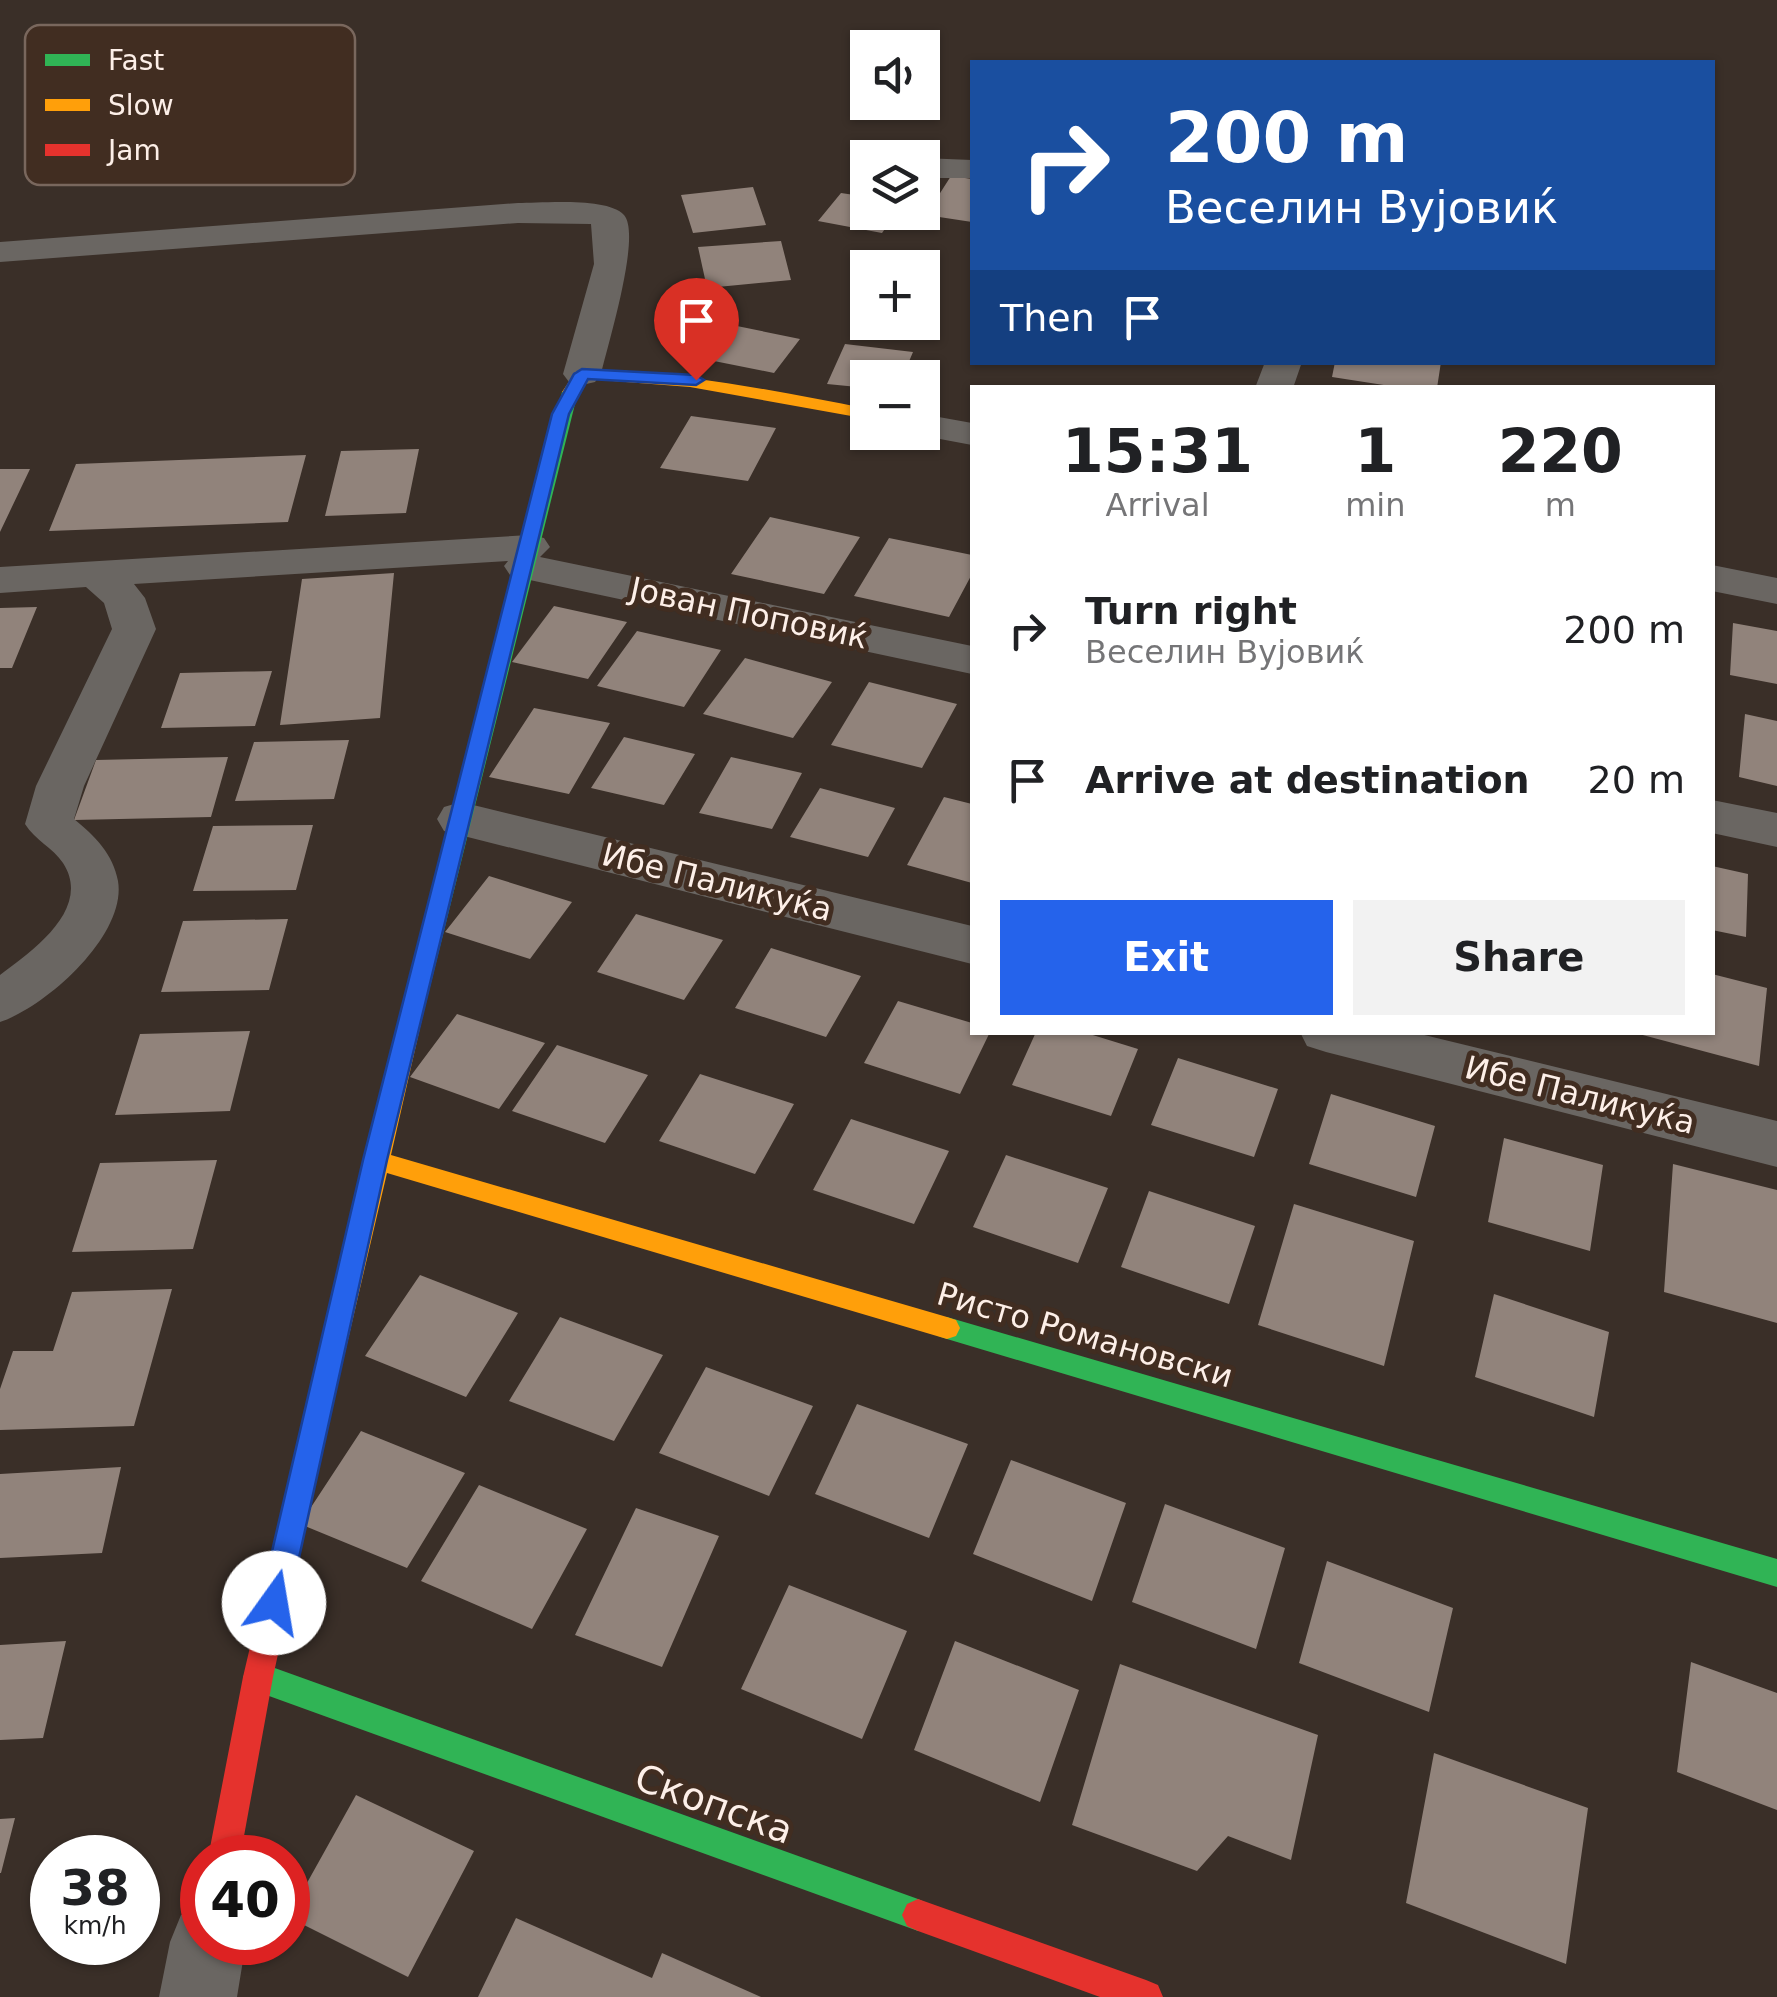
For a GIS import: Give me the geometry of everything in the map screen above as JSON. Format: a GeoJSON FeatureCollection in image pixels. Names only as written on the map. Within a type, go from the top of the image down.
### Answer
{"type":"FeatureCollection","features":[{"type":"Feature","properties":{"kind":"street"},"geometry":{"type":"LineString","coordinates":[[940,168],[970,169]]}},
{"type":"Feature","properties":{"kind":"street"},"geometry":{"type":"LineString","coordinates":[[0,252],[518,213],[596,214],[611,220],[611,264],[582,374],[560,414],[375,1160],[258,1677],[228,1835]]}},
{"type":"Feature","properties":{"kind":"street"},"geometry":{"type":"LineString","coordinates":[[582,374],[696,380],[850,410]]}},
{"type":"Feature","properties":{"kind":"street"},"geometry":{"type":"LineString","coordinates":[[940,428],[970,434]]}},
{"type":"Feature","properties":{"kind":"street","name":"Јован Поповиќ"},"geometry":{"type":"LineString","coordinates":[[0,580],[93,572],[527,556],[970,660]]}},
{"type":"Feature","properties":{"kind":"street"},"geometry":{"type":"LineString","coordinates":[[0,1002],[76,939],[95,900],[88,860],[49,824],[60,786],[134,630],[124,598],[93,572]]}},
{"type":"Feature","properties":{"kind":"street"},"geometry":{"type":"LineString","coordinates":[[1715,579],[1777,591]]}},
{"type":"Feature","properties":{"kind":"street"},"geometry":{"type":"LineString","coordinates":[[1715,817],[1777,830]]}},
{"type":"Feature","properties":{"kind":"street","name":"Ибе Паликуќа"},"geometry":{"type":"LineString","coordinates":[[461,819],[970,945]]}},
{"type":"Feature","properties":{"kind":"street","name":"Ибе Паликуќа"},"geometry":{"type":"LineString","coordinates":[[1338,1035],[1777,1144]]}},
{"type":"Feature","properties":{"kind":"street","name":"Ристо Романовски"},"geometry":{"type":"LineString","coordinates":[[375,1160],[1777,1572]]}},
{"type":"Feature","properties":{"kind":"street","name":"Скопска"},"geometry":{"type":"LineString","coordinates":[[258,1677],[1146,1997]]}},
{"type":"Feature","properties":{"kind":"street"},"geometry":{"type":"LineString","coordinates":[[198,1997],[204,1965]]}},
{"type":"Feature","properties":{"kind":"building"},"geometry":{"type":"Polygon","coordinates":[[[951,176],[970,179],[970,222],[940,217],[940,193],[951,176]]]}},
{"type":"Feature","properties":{"kind":"building"},"geometry":{"type":"Polygon","coordinates":[[[753,187],[766,225],[693,233],[681,195],[753,187]]]}},
{"type":"Feature","properties":{"kind":"building"},"geometry":{"type":"Polygon","coordinates":[[[841,193],[850,194],[850,227],[818,221],[841,193]]]}},
{"type":"Feature","properties":{"kind":"building"},"geometry":{"type":"Polygon","coordinates":[[[781,241],[791,280],[707,288],[698,247],[781,241]]]}},
{"type":"Feature","properties":{"kind":"building"},"geometry":{"type":"Polygon","coordinates":[[[732,325],[800,339],[774,373],[704,359],[732,325]]]}},
{"type":"Feature","properties":{"kind":"building"},"geometry":{"type":"Polygon","coordinates":[[[845,344],[913,352],[910,360],[850,360],[850,386],[827,384],[845,344]]]}},
{"type":"Feature","properties":{"kind":"building"},"geometry":{"type":"Polygon","coordinates":[[[1334,365],[1441,365],[1437,385],[1384,385],[1332,377],[1334,365]]]}},
{"type":"Feature","properties":{"kind":"building"},"geometry":{"type":"Polygon","coordinates":[[[691,416],[776,428],[748,481],[660,468],[691,416]]]}},
{"type":"Feature","properties":{"kind":"building"},"geometry":{"type":"Polygon","coordinates":[[[419,449],[406,513],[325,516],[341,451],[419,449]]]}},
{"type":"Feature","properties":{"kind":"building"},"geometry":{"type":"Polygon","coordinates":[[[306,455],[288,522],[49,531],[76,464],[306,455]]]}},
{"type":"Feature","properties":{"kind":"building"},"geometry":{"type":"Polygon","coordinates":[[[0,469],[30,469],[0,532],[0,469]]]}},
{"type":"Feature","properties":{"kind":"building"},"geometry":{"type":"Polygon","coordinates":[[[770,517],[860,537],[824,594],[731,574],[770,517]]]}},
{"type":"Feature","properties":{"kind":"building"},"geometry":{"type":"Polygon","coordinates":[[[889,538],[970,555],[970,578],[949,617],[854,596],[889,538]]]}},
{"type":"Feature","properties":{"kind":"building"},"geometry":{"type":"Polygon","coordinates":[[[394,573],[380,718],[280,725],[302,579],[394,573]]]}},
{"type":"Feature","properties":{"kind":"building"},"geometry":{"type":"Polygon","coordinates":[[[554,606],[627,622],[588,679],[512,662],[554,606]]]}},
{"type":"Feature","properties":{"kind":"building"},"geometry":{"type":"Polygon","coordinates":[[[37,607],[12,668],[0,668],[0,608],[37,607]]]}},
{"type":"Feature","properties":{"kind":"building"},"geometry":{"type":"Polygon","coordinates":[[[1733,623],[1777,631],[1777,684],[1730,675],[1733,623]]]}},
{"type":"Feature","properties":{"kind":"building"},"geometry":{"type":"Polygon","coordinates":[[[637,631],[721,650],[684,707],[597,686],[637,631]]]}},
{"type":"Feature","properties":{"kind":"building"},"geometry":{"type":"Polygon","coordinates":[[[745,658],[832,682],[793,738],[703,714],[745,658]]]}},
{"type":"Feature","properties":{"kind":"building"},"geometry":{"type":"Polygon","coordinates":[[[272,671],[255,726],[161,728],[180,673],[272,671]]]}},
{"type":"Feature","properties":{"kind":"building"},"geometry":{"type":"Polygon","coordinates":[[[869,682],[957,704],[922,768],[831,745],[869,682]]]}},
{"type":"Feature","properties":{"kind":"building"},"geometry":{"type":"Polygon","coordinates":[[[534,708],[610,723],[569,794],[489,777],[534,708]]]}},
{"type":"Feature","properties":{"kind":"building"},"geometry":{"type":"Polygon","coordinates":[[[1745,714],[1777,721],[1777,786],[1739,777],[1745,714]]]}},
{"type":"Feature","properties":{"kind":"building"},"geometry":{"type":"Polygon","coordinates":[[[624,737],[695,754],[664,805],[591,788],[624,737]]]}},
{"type":"Feature","properties":{"kind":"building"},"geometry":{"type":"Polygon","coordinates":[[[349,740],[334,799],[235,801],[254,742],[349,740]]]}},
{"type":"Feature","properties":{"kind":"building"},"geometry":{"type":"Polygon","coordinates":[[[228,757],[211,817],[74,820],[96,760],[228,757]]]}},
{"type":"Feature","properties":{"kind":"building"},"geometry":{"type":"Polygon","coordinates":[[[731,757],[802,773],[772,829],[699,813],[731,757]]]}},
{"type":"Feature","properties":{"kind":"building"},"geometry":{"type":"Polygon","coordinates":[[[820,788],[895,808],[868,857],[790,837],[820,788]]]}},
{"type":"Feature","properties":{"kind":"building"},"geometry":{"type":"Polygon","coordinates":[[[944,797],[970,804],[970,882],[907,865],[944,797]]]}},
{"type":"Feature","properties":{"kind":"building"},"geometry":{"type":"Polygon","coordinates":[[[313,825],[296,890],[193,891],[213,826],[313,825]]]}},
{"type":"Feature","properties":{"kind":"building"},"geometry":{"type":"Polygon","coordinates":[[[1715,867],[1748,874],[1746,937],[1715,931],[1715,867]]]}},
{"type":"Feature","properties":{"kind":"building"},"geometry":{"type":"Polygon","coordinates":[[[489,876],[572,902],[530,959],[445,932],[489,876]]]}},
{"type":"Feature","properties":{"kind":"building"},"geometry":{"type":"Polygon","coordinates":[[[636,914],[723,940],[684,1000],[597,972],[636,914]]]}},
{"type":"Feature","properties":{"kind":"building"},"geometry":{"type":"Polygon","coordinates":[[[288,919],[269,990],[161,992],[183,921],[288,919]]]}},
{"type":"Feature","properties":{"kind":"building"},"geometry":{"type":"Polygon","coordinates":[[[771,948],[861,976],[826,1037],[735,1008],[771,948]]]}},
{"type":"Feature","properties":{"kind":"building"},"geometry":{"type":"Polygon","coordinates":[[[1715,975],[1767,988],[1759,1066],[1643,1035],[1715,1035],[1715,975]]]}},
{"type":"Feature","properties":{"kind":"building"},"geometry":{"type":"Polygon","coordinates":[[[898,1001],[970,1022],[970,1035],[989,1035],[960,1094],[864,1063],[898,1001]]]}},
{"type":"Feature","properties":{"kind":"building"},"geometry":{"type":"Polygon","coordinates":[[[457,1014],[545,1043],[499,1109],[410,1077],[457,1014]]]}},
{"type":"Feature","properties":{"kind":"building"},"geometry":{"type":"Polygon","coordinates":[[[250,1031],[230,1111],[115,1115],[140,1034],[250,1031]]]}},
{"type":"Feature","properties":{"kind":"building"},"geometry":{"type":"Polygon","coordinates":[[[1035,1035],[1093,1035],[1138,1049],[1111,1116],[1012,1085],[1035,1035]]]}},
{"type":"Feature","properties":{"kind":"building"},"geometry":{"type":"Polygon","coordinates":[[[557,1045],[648,1075],[605,1143],[512,1111],[557,1045]]]}},
{"type":"Feature","properties":{"kind":"building"},"geometry":{"type":"Polygon","coordinates":[[[1178,1058],[1278,1089],[1254,1157],[1151,1125],[1178,1058]]]}},
{"type":"Feature","properties":{"kind":"building"},"geometry":{"type":"Polygon","coordinates":[[[700,1074],[794,1104],[755,1174],[659,1141],[700,1074]]]}},
{"type":"Feature","properties":{"kind":"building"},"geometry":{"type":"Polygon","coordinates":[[[1331,1094],[1435,1126],[1416,1197],[1309,1164],[1331,1094]]]}},
{"type":"Feature","properties":{"kind":"building"},"geometry":{"type":"Polygon","coordinates":[[[851,1119],[949,1151],[914,1224],[813,1190],[851,1119]]]}},
{"type":"Feature","properties":{"kind":"building"},"geometry":{"type":"Polygon","coordinates":[[[1504,1138],[1603,1165],[1590,1251],[1488,1222],[1504,1138]]]}},
{"type":"Feature","properties":{"kind":"building"},"geometry":{"type":"Polygon","coordinates":[[[1006,1155],[1108,1188],[1078,1263],[973,1227],[1006,1155]]]}},
{"type":"Feature","properties":{"kind":"building"},"geometry":{"type":"Polygon","coordinates":[[[217,1160],[193,1249],[72,1252],[100,1163],[217,1160]]]}},
{"type":"Feature","properties":{"kind":"building"},"geometry":{"type":"Polygon","coordinates":[[[1673,1164],[1777,1190],[1777,1323],[1664,1292],[1673,1164]]]}},
{"type":"Feature","properties":{"kind":"building"},"geometry":{"type":"Polygon","coordinates":[[[1149,1191],[1255,1226],[1229,1304],[1121,1267],[1149,1191]]]}},
{"type":"Feature","properties":{"kind":"building"},"geometry":{"type":"Polygon","coordinates":[[[1294,1204],[1414,1241],[1384,1366],[1258,1325],[1294,1204]]]}},
{"type":"Feature","properties":{"kind":"building"},"geometry":{"type":"Polygon","coordinates":[[[420,1275],[518,1313],[466,1397],[365,1356],[420,1275]]]}},
{"type":"Feature","properties":{"kind":"building"},"geometry":{"type":"Polygon","coordinates":[[[172,1289],[134,1426],[0,1430],[0,1389],[13,1351],[53,1351],[72,1292],[172,1289]]]}},
{"type":"Feature","properties":{"kind":"building"},"geometry":{"type":"Polygon","coordinates":[[[1494,1294],[1609,1332],[1594,1417],[1475,1377],[1494,1294]]]}},
{"type":"Feature","properties":{"kind":"building"},"geometry":{"type":"Polygon","coordinates":[[[560,1317],[663,1355],[614,1441],[509,1401],[560,1317]]]}},
{"type":"Feature","properties":{"kind":"building"},"geometry":{"type":"Polygon","coordinates":[[[706,1367],[813,1406],[769,1496],[659,1453],[706,1367]]]}},
{"type":"Feature","properties":{"kind":"building"},"geometry":{"type":"Polygon","coordinates":[[[857,1404],[968,1444],[929,1538],[815,1494],[857,1404]]]}},
{"type":"Feature","properties":{"kind":"building"},"geometry":{"type":"Polygon","coordinates":[[[361,1431],[465,1473],[407,1568],[300,1524],[361,1431]]]}},
{"type":"Feature","properties":{"kind":"building"},"geometry":{"type":"Polygon","coordinates":[[[1011,1460],[1126,1503],[1092,1601],[973,1554],[1011,1460]]]}},
{"type":"Feature","properties":{"kind":"building"},"geometry":{"type":"Polygon","coordinates":[[[121,1467],[102,1553],[0,1558],[0,1474],[121,1467]]]}},
{"type":"Feature","properties":{"kind":"building"},"geometry":{"type":"Polygon","coordinates":[[[479,1485],[587,1529],[532,1629],[421,1581],[479,1485]]]}},
{"type":"Feature","properties":{"kind":"building"},"geometry":{"type":"Polygon","coordinates":[[[1165,1504],[1285,1548],[1256,1649],[1132,1602],[1165,1504]]]}},
{"type":"Feature","properties":{"kind":"building"},"geometry":{"type":"Polygon","coordinates":[[[636,1508],[719,1536],[662,1667],[575,1635],[636,1508]]]}},
{"type":"Feature","properties":{"kind":"building"},"geometry":{"type":"Polygon","coordinates":[[[1327,1561],[1453,1608],[1429,1712],[1299,1663],[1327,1561]]]}},
{"type":"Feature","properties":{"kind":"building"},"geometry":{"type":"Polygon","coordinates":[[[789,1585],[907,1631],[862,1739],[741,1689],[789,1585]]]}},
{"type":"Feature","properties":{"kind":"building"},"geometry":{"type":"Polygon","coordinates":[[[66,1641],[43,1738],[0,1740],[0,1645],[66,1641]]]}},
{"type":"Feature","properties":{"kind":"building"},"geometry":{"type":"Polygon","coordinates":[[[955,1641],[1079,1690],[1040,1802],[914,1750],[955,1641]]]}},
{"type":"Feature","properties":{"kind":"building"},"geometry":{"type":"Polygon","coordinates":[[[1691,1662],[1777,1693],[1777,1810],[1677,1772],[1691,1662]]]}},
{"type":"Feature","properties":{"kind":"building"},"geometry":{"type":"Polygon","coordinates":[[[1120,1664],[1318,1735],[1291,1860],[1228,1836],[1197,1871],[1072,1825],[1120,1664]]]}},
{"type":"Feature","properties":{"kind":"building"},"geometry":{"type":"Polygon","coordinates":[[[1434,1753],[1588,1808],[1566,1964],[1406,1903],[1434,1753]]]}},
{"type":"Feature","properties":{"kind":"building"},"geometry":{"type":"Polygon","coordinates":[[[356,1795],[474,1851],[408,1977],[310,1928],[310,1878],[356,1795]]]}},
{"type":"Feature","properties":{"kind":"building"},"geometry":{"type":"Polygon","coordinates":[[[15,1818],[1,1873],[0,1873],[0,1819],[15,1818]]]}},
{"type":"Feature","properties":{"kind":"building"},"geometry":{"type":"Polygon","coordinates":[[[516,1918],[652,1978],[662,1953],[761,1997],[478,1997],[516,1918]]]}},
{"type":"Feature","properties":{"kind":"traffic: fast"},"geometry":{"type":"LineString","coordinates":[[411,1019],[570,392]]}},
{"type":"Feature","properties":{"kind":"traffic: fast"},"geometry":{"type":"LineString","coordinates":[[947,1328],[1777,1573]]}},
{"type":"Feature","properties":{"kind":"traffic: fast"},"geometry":{"type":"LineString","coordinates":[[258,1677],[918,1915]]}},
{"type":"Feature","properties":{"kind":"traffic: slow"},"geometry":{"type":"LineString","coordinates":[[570,392],[582,374],[618,375],[726,387],[850,411]]}},
{"type":"Feature","properties":{"kind":"traffic: slow"},"geometry":{"type":"LineString","coordinates":[[319,1408],[411,1019]]}},
{"type":"Feature","properties":{"kind":"traffic: slow"},"geometry":{"type":"LineString","coordinates":[[375,1160],[947,1328]]}},
{"type":"Feature","properties":{"kind":"traffic: jam"},"geometry":{"type":"LineString","coordinates":[[228,1835],[258,1677],[319,1408]]}},
{"type":"Feature","properties":{"kind":"traffic: jam"},"geometry":{"type":"LineString","coordinates":[[918,1915],[1146,1997]]}},
{"type":"Feature","properties":{"kind":"route"},"geometry":{"type":"LineString","coordinates":[[274,1603],[375,1160],[560,414],[582,374],[696,380]]}}]}
